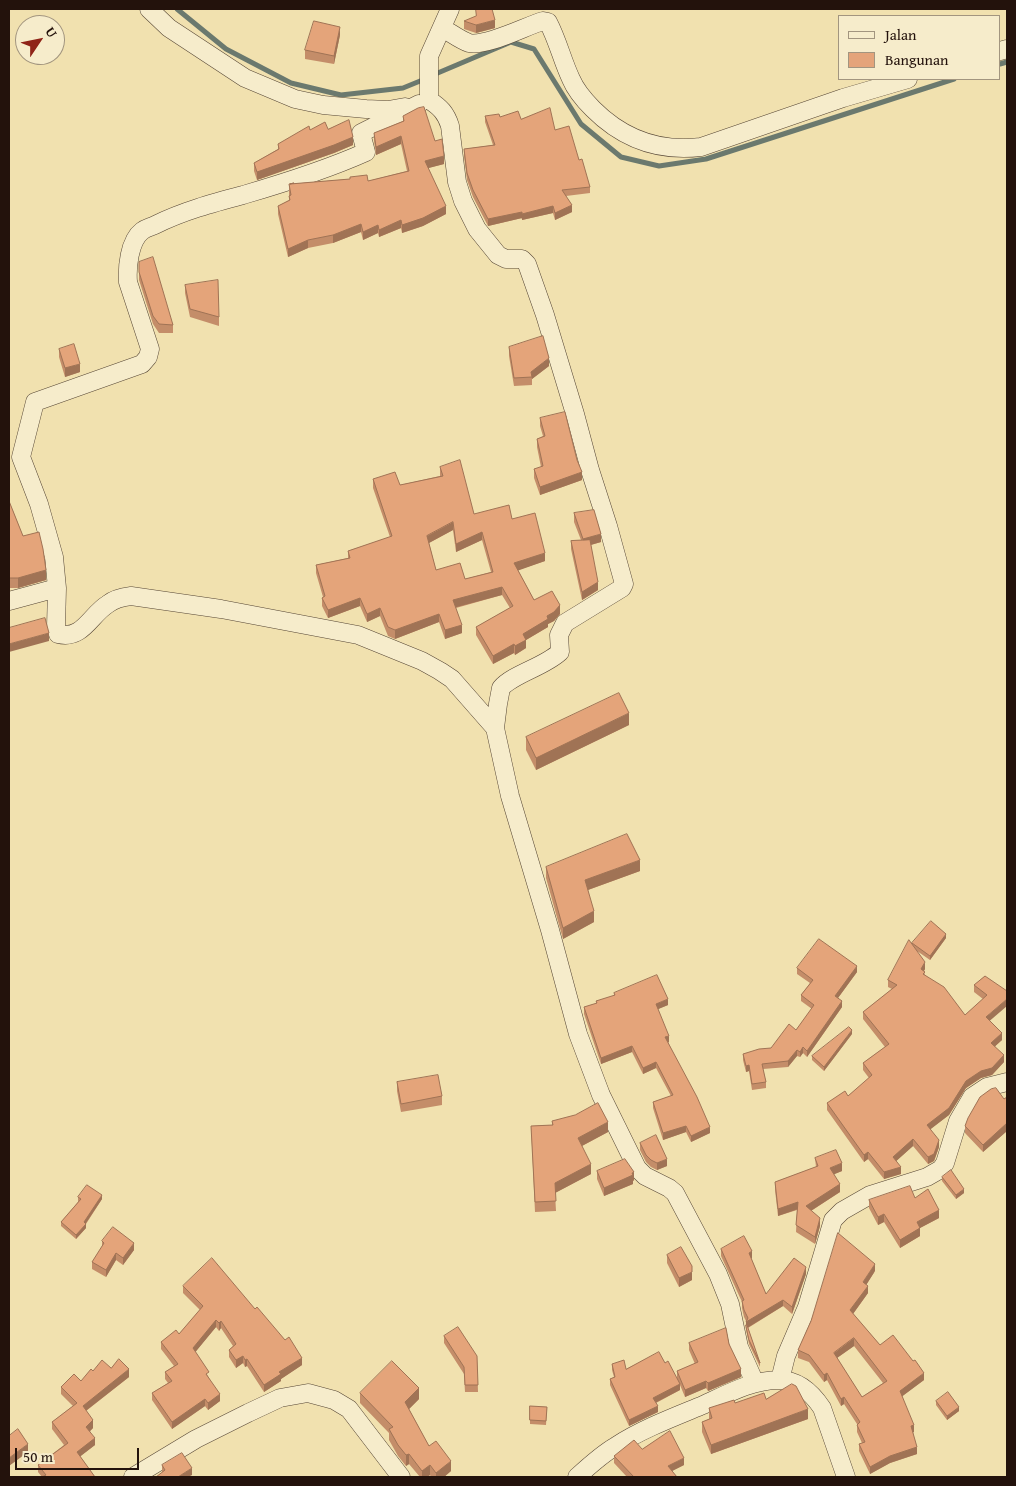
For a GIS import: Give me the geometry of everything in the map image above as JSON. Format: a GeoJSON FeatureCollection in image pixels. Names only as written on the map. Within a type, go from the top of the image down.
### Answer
{"type":"FeatureCollection","features":[{"type":"Feature","properties":{"kind":"street"},"geometry":{"type":"LineString","coordinates":[[150,9],[169,28],[245,78],[295,99],[323,105],[388,110],[426,99],[440,108],[448,117],[450,126],[456,182],[477,229],[498,255],[506,259],[522,259],[527,264],[545,315],[624,584],[622,588],[565,623],[559,635],[560,652],[552,660],[503,686],[498,704],[496,728],[510,796],[550,930],[578,1034],[601,1095],[641,1173],[672,1189],[675,1193],[724,1289],[734,1319],[739,1347],[755,1383]]}},
{"type":"Feature","properties":{"kind":"street"},"geometry":{"type":"LineString","coordinates":[[426,99],[428,60],[450,9]]}},
{"type":"Feature","properties":{"kind":"street"},"geometry":{"type":"LineString","coordinates":[[442,28],[472,43],[488,41],[543,21],[552,30],[571,79],[588,104],[620,131],[650,144],[667,148],[701,147],[843,98],[905,80]]}},
{"type":"Feature","properties":{"kind":"street"},"geometry":{"type":"LineString","coordinates":[[426,99],[361,133],[366,152],[358,156],[283,184],[200,207],[167,219],[142,231],[137,236],[131,251],[127,270],[128,282],[150,348],[148,357],[142,364],[35,402],[15,460],[39,504],[54,557],[57,588],[56,627],[57,632],[60,634],[73,633],[83,629],[108,603],[131,596],[221,609],[358,635],[422,661],[440,671],[452,680],[496,728]]}},
{"type":"Feature","properties":{"kind":"street"},"geometry":{"type":"LineString","coordinates":[[9,602],[57,588]]}},
{"type":"Feature","properties":{"kind":"street"},"geometry":{"type":"LineString","coordinates":[[780,1380],[786,1356],[807,1307],[833,1220],[842,1211],[870,1195],[927,1178],[941,1169],[945,1163],[958,1121],[972,1097],[988,1087],[1007,1082]]}},
{"type":"Feature","properties":{"kind":"street"},"geometry":{"type":"LineString","coordinates":[[577,1477],[616,1446],[672,1418],[755,1383],[780,1380],[801,1386],[818,1402],[822,1408],[846,1477]]}},
{"type":"Feature","properties":{"kind":"street"},"geometry":{"type":"LineString","coordinates":[[133,1477],[196,1439],[248,1413],[280,1398],[308,1393],[334,1400],[349,1409],[401,1477]]}},
{"type":"Feature","properties":{"kind":"building"},"geometry":{"type":"Polygon","coordinates":[[[476,9],[492,9],[495,20],[476,25],[464,21],[476,16],[476,9]]]}},
{"type":"Feature","properties":{"kind":"building"},"geometry":{"type":"Polygon","coordinates":[[[314,21],[340,27],[334,56],[305,50],[314,21]]]}},
{"type":"Feature","properties":{"kind":"building"},"geometry":{"type":"Polygon","coordinates":[[[424,107],[435,141],[442,139],[444,156],[425,161],[446,206],[423,218],[402,225],[401,220],[379,230],[378,225],[363,232],[361,224],[333,235],[308,240],[288,249],[278,206],[290,200],[289,184],[350,179],[350,177],[367,175],[368,181],[409,171],[401,136],[376,147],[374,133],[404,121],[403,116],[424,107]]]}},
{"type":"Feature","properties":{"kind":"building"},"geometry":{"type":"Polygon","coordinates":[[[550,108],[555,130],[569,126],[579,160],[582,159],[590,187],[562,190],[572,205],[555,213],[553,206],[522,214],[522,212],[488,219],[473,190],[467,173],[464,149],[495,145],[485,116],[499,114],[500,117],[518,111],[521,119],[550,108]]]}},
{"type":"Feature","properties":{"kind":"building"},"geometry":{"type":"Polygon","coordinates":[[[349,120],[353,137],[257,172],[254,163],[279,149],[278,144],[309,126],[310,130],[325,122],[328,129],[349,120]]]}},
{"type":"Feature","properties":{"kind":"building"},"geometry":{"type":"Polygon","coordinates":[[[153,257],[173,325],[159,324],[153,316],[139,272],[139,262],[153,257]]]}},
{"type":"Feature","properties":{"kind":"building"},"geometry":{"type":"Polygon","coordinates":[[[218,280],[219,317],[190,309],[185,285],[218,280]]]}},
{"type":"Feature","properties":{"kind":"building"},"geometry":{"type":"Polygon","coordinates":[[[543,336],[549,358],[531,372],[532,377],[514,378],[509,347],[543,336]]]}},
{"type":"Feature","properties":{"kind":"building"},"geometry":{"type":"Polygon","coordinates":[[[74,344],[80,364],[65,368],[59,349],[74,344]]]}},
{"type":"Feature","properties":{"kind":"building"},"geometry":{"type":"Polygon","coordinates":[[[565,412],[577,460],[582,472],[540,487],[534,469],[543,466],[537,439],[545,436],[540,418],[565,412]]]}},
{"type":"Feature","properties":{"kind":"building"},"geometry":{"type":"Polygon","coordinates":[[[460,460],[474,514],[509,505],[512,519],[535,513],[545,553],[514,563],[534,600],[552,591],[560,605],[547,616],[548,619],[523,634],[526,640],[515,646],[514,644],[493,656],[476,627],[513,606],[502,587],[453,600],[462,625],[445,630],[439,614],[395,630],[388,627],[380,608],[367,614],[360,598],[328,610],[322,598],[325,596],[316,565],[350,558],[348,551],[392,536],[373,479],[395,472],[400,485],[443,476],[440,467],[460,460]],[[453,522],[427,536],[436,570],[460,563],[465,579],[493,572],[482,532],[456,544],[453,522]]]}},
{"type":"Feature","properties":{"kind":"building"},"geometry":{"type":"Polygon","coordinates":[[[9,501],[23,536],[39,532],[46,570],[18,578],[9,578],[9,501]]]}},
{"type":"Feature","properties":{"kind":"building"},"geometry":{"type":"Polygon","coordinates":[[[594,510],[601,534],[583,539],[574,513],[594,510]]]}},
{"type":"Feature","properties":{"kind":"building"},"geometry":{"type":"Polygon","coordinates":[[[590,540],[598,582],[582,592],[571,541],[590,540]]]}},
{"type":"Feature","properties":{"kind":"building"},"geometry":{"type":"Polygon","coordinates":[[[45,618],[49,633],[9,644],[9,628],[45,618]]]}},
{"type":"Feature","properties":{"kind":"building"},"geometry":{"type":"Polygon","coordinates":[[[619,693],[629,713],[536,758],[526,737],[619,693]]]}},
{"type":"Feature","properties":{"kind":"building"},"geometry":{"type":"Polygon","coordinates":[[[627,834],[640,860],[585,880],[594,911],[563,928],[546,867],[627,834]]]}},
{"type":"Feature","properties":{"kind":"building"},"geometry":{"type":"Polygon","coordinates":[[[931,921],[946,934],[930,956],[912,943],[931,921]]]}},
{"type":"Feature","properties":{"kind":"building"},"geometry":{"type":"Polygon","coordinates":[[[819,939],[857,966],[835,996],[842,1001],[807,1051],[803,1047],[800,1052],[797,1050],[788,1061],[762,1064],[766,1082],[752,1084],[749,1065],[746,1066],[743,1054],[759,1049],[771,1048],[789,1024],[796,1030],[814,1005],[801,995],[813,980],[797,968],[819,939]]]}},
{"type":"Feature","properties":{"kind":"building"},"geometry":{"type":"Polygon","coordinates":[[[909,940],[925,962],[921,969],[925,972],[923,974],[944,987],[965,1015],[987,995],[974,985],[985,976],[1007,991],[1007,999],[986,1017],[1002,1033],[991,1043],[1004,1055],[992,1068],[981,1071],[966,1081],[949,1108],[927,1125],[939,1140],[934,1154],[928,1157],[913,1139],[893,1157],[901,1167],[884,1172],[868,1152],[864,1155],[827,1103],[845,1091],[848,1096],[872,1075],[863,1063],[889,1044],[863,1012],[897,985],[888,980],[909,940]]]}},
{"type":"Feature","properties":{"kind":"building"},"geometry":{"type":"Polygon","coordinates":[[[657,975],[668,999],[656,1004],[669,1036],[665,1037],[697,1097],[710,1127],[691,1136],[686,1126],[663,1133],[653,1102],[673,1095],[656,1062],[643,1068],[632,1046],[601,1058],[584,1007],[597,1003],[596,1001],[615,995],[614,993],[657,975]]]}},
{"type":"Feature","properties":{"kind":"building"},"geometry":{"type":"Polygon","coordinates":[[[849,1027],[852,1030],[824,1067],[812,1056],[849,1027]]]}},
{"type":"Feature","properties":{"kind":"building"},"geometry":{"type":"Polygon","coordinates":[[[438,1075],[442,1096],[401,1104],[397,1082],[438,1075]]]}},
{"type":"Feature","properties":{"kind":"building"},"geometry":{"type":"Polygon","coordinates":[[[996,1088],[1004,1099],[1007,1097],[1007,1123],[983,1145],[965,1126],[980,1097],[991,1089],[996,1088]]]}},
{"type":"Feature","properties":{"kind":"building"},"geometry":{"type":"Polygon","coordinates":[[[598,1103],[608,1122],[578,1138],[591,1164],[555,1183],[556,1201],[535,1202],[531,1126],[553,1125],[552,1121],[575,1115],[598,1103]]]}},
{"type":"Feature","properties":{"kind":"building"},"geometry":{"type":"Polygon","coordinates":[[[656,1135],[667,1159],[657,1163],[646,1155],[640,1143],[656,1135]]]}},
{"type":"Feature","properties":{"kind":"building"},"geometry":{"type":"Polygon","coordinates":[[[836,1150],[842,1163],[830,1168],[840,1184],[806,1206],[820,1218],[815,1237],[796,1225],[798,1202],[778,1209],[775,1182],[818,1166],[815,1158],[836,1150]]]}},
{"type":"Feature","properties":{"kind":"building"},"geometry":{"type":"Polygon","coordinates":[[[625,1159],[634,1172],[632,1173],[633,1175],[604,1188],[597,1171],[625,1159]]]}},
{"type":"Feature","properties":{"kind":"building"},"geometry":{"type":"Polygon","coordinates":[[[951,1170],[964,1189],[956,1195],[942,1177],[951,1170]]]}},
{"type":"Feature","properties":{"kind":"building"},"geometry":{"type":"Polygon","coordinates":[[[87,1185],[102,1195],[84,1222],[86,1224],[76,1235],[61,1222],[81,1199],[78,1197],[87,1185]]]}},
{"type":"Feature","properties":{"kind":"building"},"geometry":{"type":"Polygon","coordinates":[[[910,1186],[915,1198],[928,1189],[939,1210],[917,1222],[920,1228],[900,1240],[884,1214],[878,1217],[869,1200],[910,1186]]]}},
{"type":"Feature","properties":{"kind":"building"},"geometry":{"type":"Polygon","coordinates":[[[113,1227],[134,1243],[123,1258],[116,1253],[106,1270],[92,1262],[104,1243],[102,1241],[113,1227]]]}},
{"type":"Feature","properties":{"kind":"building"},"geometry":{"type":"Polygon","coordinates":[[[838,1233],[875,1264],[863,1282],[868,1286],[850,1310],[880,1345],[893,1335],[924,1373],[900,1391],[914,1425],[911,1426],[917,1447],[890,1456],[870,1467],[859,1444],[865,1442],[857,1425],[860,1422],[844,1397],[841,1399],[827,1373],[824,1375],[809,1355],[798,1350],[811,1321],[838,1233]],[[854,1338],[834,1353],[862,1397],[887,1381],[854,1338]]]}},
{"type":"Feature","properties":{"kind":"building"},"geometry":{"type":"Polygon","coordinates":[[[744,1236],[752,1251],[749,1253],[766,1294],[794,1258],[806,1267],[792,1307],[783,1300],[746,1322],[748,1318],[742,1301],[744,1300],[721,1249],[744,1236]]]}},
{"type":"Feature","properties":{"kind":"building"},"geometry":{"type":"Polygon","coordinates":[[[681,1247],[692,1266],[692,1272],[679,1278],[667,1255],[681,1247]]]}},
{"type":"Feature","properties":{"kind":"building"},"geometry":{"type":"Polygon","coordinates":[[[212,1258],[255,1309],[257,1307],[285,1340],[289,1337],[302,1358],[279,1372],[281,1374],[264,1385],[247,1359],[245,1360],[243,1356],[236,1360],[229,1350],[236,1344],[221,1321],[219,1323],[216,1320],[193,1348],[209,1372],[206,1374],[220,1394],[208,1403],[205,1399],[172,1422],[152,1393],[172,1381],[165,1372],[178,1364],[161,1342],[176,1330],[179,1334],[203,1306],[183,1286],[212,1258]]]}},
{"type":"Feature","properties":{"kind":"building"},"geometry":{"type":"Polygon","coordinates":[[[747,1325],[760,1363],[749,1340],[747,1325]]]}},
{"type":"Feature","properties":{"kind":"building"},"geometry":{"type":"Polygon","coordinates":[[[458,1327],[477,1356],[478,1385],[465,1385],[464,1367],[444,1336],[458,1327]]]}},
{"type":"Feature","properties":{"kind":"building"},"geometry":{"type":"Polygon","coordinates":[[[726,1328],[729,1344],[741,1369],[708,1383],[706,1381],[685,1390],[677,1371],[698,1362],[689,1343],[726,1328]]]}},
{"type":"Feature","properties":{"kind":"building"},"geometry":{"type":"Polygon","coordinates":[[[659,1352],[665,1363],[668,1361],[680,1384],[653,1398],[658,1406],[629,1420],[610,1379],[615,1377],[612,1364],[624,1360],[626,1369],[659,1352]]]}},
{"type":"Feature","properties":{"kind":"building"},"geometry":{"type":"Polygon","coordinates":[[[119,1359],[129,1369],[83,1406],[93,1420],[86,1427],[95,1438],[77,1452],[95,1477],[42,1477],[46,1475],[38,1465],[68,1443],[52,1422],[77,1403],[61,1387],[74,1374],[81,1381],[102,1360],[111,1368],[119,1359]]]}},
{"type":"Feature","properties":{"kind":"building"},"geometry":{"type":"Polygon","coordinates":[[[392,1361],[419,1388],[405,1402],[429,1446],[436,1441],[451,1461],[436,1473],[430,1465],[422,1471],[409,1454],[406,1455],[389,1429],[393,1427],[360,1393],[392,1361]]]}},
{"type":"Feature","properties":{"kind":"building"},"geometry":{"type":"Polygon","coordinates":[[[792,1384],[796,1386],[808,1409],[711,1445],[702,1422],[712,1418],[709,1408],[734,1400],[735,1403],[764,1393],[766,1399],[792,1384]]]}},
{"type":"Feature","properties":{"kind":"building"},"geometry":{"type":"Polygon","coordinates":[[[948,1392],[959,1407],[947,1416],[936,1401],[948,1392]]]}},
{"type":"Feature","properties":{"kind":"building"},"geometry":{"type":"Polygon","coordinates":[[[530,1406],[547,1407],[546,1421],[530,1420],[530,1406]]]}},
{"type":"Feature","properties":{"kind":"building"},"geometry":{"type":"Polygon","coordinates":[[[18,1429],[28,1444],[9,1458],[9,1436],[18,1429]]]}},
{"type":"Feature","properties":{"kind":"building"},"geometry":{"type":"Polygon","coordinates":[[[670,1431],[684,1458],[668,1466],[677,1477],[634,1477],[614,1456],[634,1440],[642,1449],[670,1431]]]}},
{"type":"Feature","properties":{"kind":"building"},"geometry":{"type":"Polygon","coordinates":[[[182,1453],[192,1468],[178,1477],[156,1477],[165,1470],[162,1465],[182,1453]]]}},
{"type":"Feature","properties":{"kind":"waterway"},"geometry":{"type":"LineString","coordinates":[[177,9],[226,49],[291,83],[341,95],[403,88],[425,79]]}},
{"type":"Feature","properties":{"kind":"waterway"},"geometry":{"type":"LineString","coordinates":[[433,75],[511,42],[534,49],[581,124],[621,157],[659,166],[706,159],[951,80]]}},
{"type":"Feature","properties":{"kind":"waterway"},"geometry":{"type":"LineString","coordinates":[[1001,64],[1007,62]]}}]}
